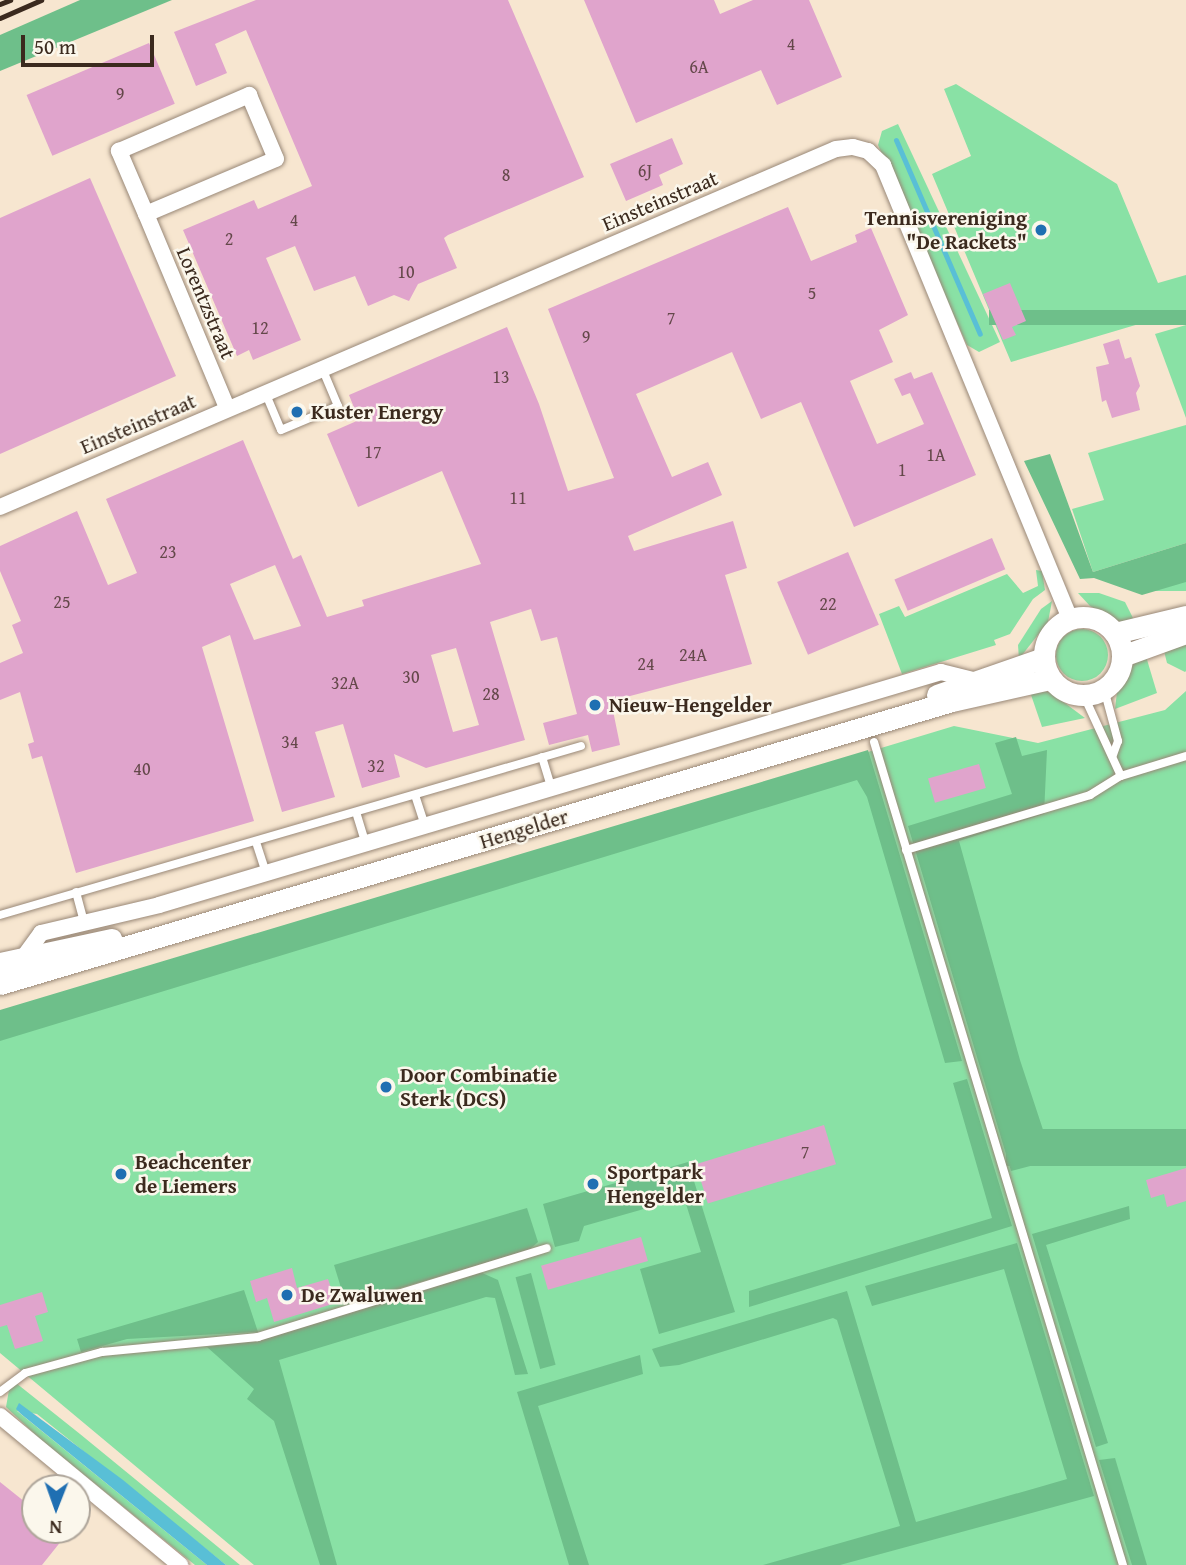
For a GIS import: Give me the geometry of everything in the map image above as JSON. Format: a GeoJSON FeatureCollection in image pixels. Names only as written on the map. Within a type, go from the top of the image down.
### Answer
{"type":"FeatureCollection","features":[{"type":"Feature","properties":{"kind":"main road"},"geometry":{"type":"LineString","coordinates":[[1115,633],[1186,616]]}},
{"type":"Feature","properties":{"kind":"main road"},"geometry":{"type":"LineString","coordinates":[[1090,617],[1115,633],[1122,656],[1115,678],[1104,689],[1084,696],[1065,691],[1050,679],[1043,658],[1053,629],[1070,618],[1090,617]]}},
{"type":"Feature","properties":{"kind":"main road"},"geometry":{"type":"LineString","coordinates":[[1122,656],[1186,633]]}},
{"type":"Feature","properties":{"kind":"main road","name":"Hengelder"},"geometry":{"type":"LineString","coordinates":[[0,963],[177,923],[947,692],[972,680],[1043,658]]}},
{"type":"Feature","properties":{"kind":"main road","name":"Hengelder"},"geometry":{"type":"LineString","coordinates":[[0,984],[951,701],[1050,679]]}},
{"type":"Feature","properties":{"kind":"street","name":"Lorentzstraat"},"geometry":{"type":"LineString","coordinates":[[146,214],[276,159],[249,95],[119,151],[227,408]]}},
{"type":"Feature","properties":{"kind":"street","name":"Einsteinstraat"},"geometry":{"type":"LineString","coordinates":[[0,507],[836,149],[868,151],[883,165],[1070,618]]}},
{"type":"Feature","properties":{"kind":"street","name":"Hengelder"},"geometry":{"type":"LineString","coordinates":[[23,958],[41,933],[266,873],[424,823],[941,672],[972,680]]}},
{"type":"Feature","properties":{"kind":"street"},"geometry":{"type":"LineString","coordinates":[[0,1416],[180,1565]]}},
{"type":"Feature","properties":{"kind":"lane"},"geometry":{"type":"LineString","coordinates":[[265,392],[282,430],[338,406],[322,368]]}},
{"type":"Feature","properties":{"kind":"lane"},"geometry":{"type":"LineString","coordinates":[[1104,689],[1118,741],[1114,755]]}},
{"type":"Feature","properties":{"kind":"lane"},"geometry":{"type":"LineString","coordinates":[[1084,696],[1102,743],[1114,755],[1121,776]]}},
{"type":"Feature","properties":{"kind":"lane"},"geometry":{"type":"LineString","coordinates":[[874,742],[1123,1565]]}},
{"type":"Feature","properties":{"kind":"lane"},"geometry":{"type":"LineString","coordinates":[[0,915],[581,746]]}},
{"type":"Feature","properties":{"kind":"lane"},"geometry":{"type":"LineString","coordinates":[[906,850],[1090,795],[1121,776],[1186,756]]}},
{"type":"Feature","properties":{"kind":"lane"},"geometry":{"type":"LineString","coordinates":[[542,757],[551,786]]}},
{"type":"Feature","properties":{"kind":"lane"},"geometry":{"type":"LineString","coordinates":[[415,795],[424,823]]}},
{"type":"Feature","properties":{"kind":"lane"},"geometry":{"type":"LineString","coordinates":[[356,812],[366,842]]}},
{"type":"Feature","properties":{"kind":"lane"},"geometry":{"type":"LineString","coordinates":[[256,842],[266,873]]}},
{"type":"Feature","properties":{"kind":"lane"},"geometry":{"type":"LineString","coordinates":[[76,892],[84,922]]}},
{"type":"Feature","properties":{"kind":"lane"},"geometry":{"type":"LineString","coordinates":[[0,1392],[25,1373],[102,1352],[258,1337],[547,1248]]}},
{"type":"Feature","properties":{"kind":"green space"},"geometry":{"type":"Polygon","coordinates":[[[80,0],[172,0],[0,71],[0,35],[80,0]]]}},
{"type":"Feature","properties":{"kind":"green space","name":"Tennisvereniging \"De Rackets\""},"geometry":{"type":"Polygon","coordinates":[[[956,84],[1117,184],[1158,283],[1186,275],[1186,310],[1011,362],[932,174],[971,156],[944,89],[956,84]]]}},
{"type":"Feature","properties":{"kind":"green space"},"geometry":{"type":"Polygon","coordinates":[[[898,124],[1000,342],[979,352],[967,345],[878,145],[882,131],[898,124]]]}},
{"type":"Feature","properties":{"kind":"green space"},"geometry":{"type":"Polygon","coordinates":[[[989,310],[1186,310],[1186,325],[989,325],[989,310]]]}},
{"type":"Feature","properties":{"kind":"green space"},"geometry":{"type":"Polygon","coordinates":[[[1186,325],[1186,418],[1155,334],[1186,325]]]}},
{"type":"Feature","properties":{"kind":"green space"},"geometry":{"type":"Polygon","coordinates":[[[1186,425],[1186,543],[1093,572],[1072,509],[1104,500],[1088,453],[1186,425]]]}},
{"type":"Feature","properties":{"kind":"green space"},"geometry":{"type":"Polygon","coordinates":[[[1050,454],[1093,572],[1186,543],[1186,582],[1142,595],[1094,578],[1080,579],[1024,461],[1050,454]]]}},
{"type":"Feature","properties":{"kind":"green space"},"geometry":{"type":"Polygon","coordinates":[[[1036,570],[1042,571],[1045,590],[1033,599],[1010,634],[994,640],[996,645],[902,674],[879,614],[899,606],[905,617],[1007,574],[1023,593],[1038,586],[1036,570]]]}},
{"type":"Feature","properties":{"kind":"green space"},"geometry":{"type":"Polygon","coordinates":[[[1143,582],[1186,582],[1186,591],[1143,591],[1143,582]]]}},
{"type":"Feature","properties":{"kind":"green space"},"geometry":{"type":"Polygon","coordinates":[[[1078,593],[1099,593],[1125,602],[1135,622],[1119,622],[1090,606],[1078,593]]]}},
{"type":"Feature","properties":{"kind":"green space"},"geometry":{"type":"Polygon","coordinates":[[[1052,601],[1048,622],[1019,659],[1018,645],[1041,609],[1052,601]]]}},
{"type":"Feature","properties":{"kind":"green space"},"geometry":{"type":"Polygon","coordinates":[[[1082,629],[1092,631],[1100,637],[1106,645],[1106,665],[1100,673],[1092,679],[1082,681],[1072,679],[1064,673],[1058,665],[1056,655],[1058,645],[1064,637],[1072,631],[1082,629]]]}},
{"type":"Feature","properties":{"kind":"green space"},"geometry":{"type":"Polygon","coordinates":[[[1186,639],[1185,672],[1167,663],[1163,647],[1186,639]]]}},
{"type":"Feature","properties":{"kind":"green space"},"geometry":{"type":"Polygon","coordinates":[[[1145,653],[1157,693],[1115,709],[1117,692],[1131,665],[1145,653]]]}},
{"type":"Feature","properties":{"kind":"green space"},"geometry":{"type":"Polygon","coordinates":[[[1029,689],[1050,692],[1085,718],[1042,727],[1029,689]]]}},
{"type":"Feature","properties":{"kind":"green space","name":"Sportpark Hengelder"},"geometry":{"type":"Polygon","coordinates":[[[1186,691],[1186,1565],[254,1565],[0,1353],[0,1014],[954,726],[1038,743],[1165,710],[1186,691]]]}},
{"type":"Feature","properties":{"kind":"green space"},"geometry":{"type":"Polygon","coordinates":[[[1016,737],[1022,756],[1047,750],[1044,814],[959,841],[1020,1060],[1053,1160],[1011,1171],[908,826],[1012,794],[995,743],[1016,737]]]}},
{"type":"Feature","properties":{"kind":"green space"},"geometry":{"type":"Polygon","coordinates":[[[868,750],[962,1061],[945,1063],[867,797],[857,780],[0,1041],[0,1010],[868,750]]]}},
{"type":"Feature","properties":{"kind":"green space"},"geometry":{"type":"Polygon","coordinates":[[[967,1079],[1012,1226],[749,1307],[749,1291],[992,1218],[953,1083],[967,1079]]]}},
{"type":"Feature","properties":{"kind":"green space"},"geometry":{"type":"Polygon","coordinates":[[[1006,1129],[1186,1129],[1186,1166],[1006,1166],[1006,1129]]]}},
{"type":"Feature","properties":{"kind":"green space"},"geometry":{"type":"Polygon","coordinates":[[[688,1162],[735,1312],[659,1334],[640,1269],[701,1252],[686,1204],[672,1201],[584,1226],[579,1241],[555,1247],[543,1204],[688,1162]]]}},
{"type":"Feature","properties":{"kind":"green space"},"geometry":{"type":"Polygon","coordinates":[[[1129,1206],[1130,1219],[1046,1245],[1108,1443],[1096,1447],[1032,1234],[1129,1206]]]}},
{"type":"Feature","properties":{"kind":"green space"},"geometry":{"type":"Polygon","coordinates":[[[527,1208],[538,1242],[529,1250],[346,1304],[334,1265],[527,1208]]]}},
{"type":"Feature","properties":{"kind":"green space"},"geometry":{"type":"Polygon","coordinates":[[[1017,1243],[1094,1496],[840,1565],[763,1565],[900,1526],[837,1320],[833,1318],[679,1365],[660,1367],[652,1349],[847,1291],[916,1522],[1043,1486],[1067,1479],[1004,1269],[872,1306],[865,1286],[1017,1243]]]}},
{"type":"Feature","properties":{"kind":"green space"},"geometry":{"type":"Polygon","coordinates":[[[480,1272],[498,1280],[528,1374],[515,1375],[495,1298],[486,1297],[279,1360],[337,1565],[320,1565],[274,1421],[247,1399],[254,1389],[207,1347],[259,1340],[480,1272]]]}},
{"type":"Feature","properties":{"kind":"green space"},"geometry":{"type":"Polygon","coordinates":[[[531,1273],[556,1365],[540,1369],[516,1277],[531,1273]]]}},
{"type":"Feature","properties":{"kind":"green space"},"geometry":{"type":"Polygon","coordinates":[[[244,1290],[258,1332],[127,1339],[81,1352],[77,1339],[244,1290]]]}},
{"type":"Feature","properties":{"kind":"green space"},"geometry":{"type":"Polygon","coordinates":[[[640,1355],[643,1374],[538,1406],[589,1565],[569,1565],[517,1392],[640,1355]]]}},
{"type":"Feature","properties":{"kind":"green space"},"geometry":{"type":"Polygon","coordinates":[[[16,1383],[240,1565],[226,1565],[37,1414],[17,1411],[207,1565],[195,1565],[91,1480],[91,1474],[83,1474],[40,1439],[6,1407],[9,1390],[16,1383]]]}},
{"type":"Feature","properties":{"kind":"green space"},"geometry":{"type":"Polygon","coordinates":[[[1115,1458],[1147,1565],[1132,1565],[1099,1460],[1115,1458]]]}},
{"type":"Feature","properties":{"kind":"water"},"geometry":{"type":"Polygon","coordinates":[[[19,1403],[123,1480],[226,1565],[207,1565],[21,1414],[16,1409],[19,1403]]]}},
{"type":"Feature","properties":{"kind":"building"},"geometry":{"type":"Polygon","coordinates":[[[256,0],[508,0],[584,177],[448,235],[444,238],[457,268],[418,284],[409,301],[394,295],[368,306],[355,276],[314,291],[295,246],[266,258],[301,340],[253,360],[249,350],[237,356],[183,230],[254,200],[258,209],[312,186],[246,30],[215,44],[227,73],[196,86],[174,32],[256,0]]]}},
{"type":"Feature","properties":{"kind":"building"},"geometry":{"type":"Polygon","coordinates":[[[584,0],[714,0],[720,14],[753,0],[809,0],[842,77],[777,105],[761,70],[636,123],[584,0]]]}},
{"type":"Feature","properties":{"kind":"building"},"geometry":{"type":"Polygon","coordinates":[[[149,43],[175,104],[52,156],[27,95],[149,43]]]}},
{"type":"Feature","properties":{"kind":"building"},"geometry":{"type":"Polygon","coordinates":[[[672,138],[683,164],[659,175],[663,185],[626,201],[610,164],[672,138]]]}},
{"type":"Feature","properties":{"kind":"building"},"geometry":{"type":"Polygon","coordinates":[[[90,178],[176,376],[0,454],[0,218],[90,178]]]}},
{"type":"Feature","properties":{"kind":"building"},"geometry":{"type":"Polygon","coordinates":[[[788,207],[811,261],[857,242],[855,235],[871,228],[908,315],[879,330],[893,362],[850,381],[877,444],[924,424],[910,393],[902,396],[894,379],[911,372],[914,379],[932,372],[976,475],[854,527],[801,402],[761,419],[732,352],[636,394],[672,477],[708,462],[722,495],[628,536],[634,551],[733,521],[747,568],[725,575],[752,664],[611,701],[620,745],[592,752],[588,735],[549,745],[543,723],[577,714],[557,637],[541,641],[531,609],[490,622],[525,740],[426,768],[394,754],[400,777],[362,788],[343,724],[315,732],[335,797],[282,812],[230,635],[202,647],[254,821],[76,873],[42,756],[32,759],[28,744],[34,742],[20,692],[0,700],[0,663],[23,653],[12,625],[21,621],[0,571],[0,546],[77,511],[108,585],[137,573],[106,499],[243,440],[293,559],[301,555],[327,617],[364,606],[362,600],[481,564],[442,471],[358,507],[327,434],[359,420],[349,395],[507,327],[539,404],[568,491],[614,478],[548,309],[788,207]],[[275,565],[230,584],[254,640],[301,626],[275,565]],[[456,648],[431,655],[453,732],[479,725],[456,648]]]}},
{"type":"Feature","properties":{"kind":"building"},"geometry":{"type":"Polygon","coordinates":[[[1010,283],[1026,321],[1012,327],[1016,335],[1003,340],[983,294],[1010,283]]]}},
{"type":"Feature","properties":{"kind":"building"},"geometry":{"type":"Polygon","coordinates":[[[1119,339],[1125,359],[1131,357],[1140,386],[1136,393],[1140,410],[1112,418],[1106,400],[1102,402],[1096,367],[1109,364],[1103,344],[1119,339]]]}},
{"type":"Feature","properties":{"kind":"building"},"geometry":{"type":"Polygon","coordinates":[[[992,538],[1005,569],[908,611],[894,579],[992,538]]]}},
{"type":"Feature","properties":{"kind":"building"},"geometry":{"type":"Polygon","coordinates":[[[848,552],[879,625],[808,655],[777,582],[848,552]]]}},
{"type":"Feature","properties":{"kind":"building"},"geometry":{"type":"Polygon","coordinates":[[[979,764],[986,788],[935,803],[928,779],[979,764]]]}},
{"type":"Feature","properties":{"kind":"building"},"geometry":{"type":"Polygon","coordinates":[[[824,1125],[836,1164],[708,1203],[696,1164],[824,1125]]]}},
{"type":"Feature","properties":{"kind":"building"},"geometry":{"type":"Polygon","coordinates":[[[1186,1168],[1186,1201],[1167,1207],[1164,1194],[1151,1198],[1146,1180],[1186,1168]]]}},
{"type":"Feature","properties":{"kind":"building"},"geometry":{"type":"Polygon","coordinates":[[[641,1237],[648,1261],[548,1290],[541,1266],[641,1237]]]}},
{"type":"Feature","properties":{"kind":"building"},"geometry":{"type":"Polygon","coordinates":[[[292,1268],[297,1288],[328,1279],[336,1303],[274,1322],[267,1298],[256,1302],[250,1281],[292,1268]]]}},
{"type":"Feature","properties":{"kind":"building"},"geometry":{"type":"Polygon","coordinates":[[[42,1292],[48,1312],[35,1316],[43,1341],[15,1349],[7,1325],[0,1327],[0,1305],[42,1292]]]}},
{"type":"Feature","properties":{"kind":"building"},"geometry":{"type":"Polygon","coordinates":[[[0,1482],[21,1499],[21,1544],[59,1544],[42,1565],[0,1565],[0,1482]]]}},
{"type":"Feature","properties":{"kind":"waterway"},"geometry":{"type":"LineString","coordinates":[[896,140],[980,334]]}},
{"type":"Feature","properties":{"kind":"railway"},"geometry":{"type":"LineString","coordinates":[[0,4],[10,0]]}},
{"type":"Feature","properties":{"kind":"railway"},"geometry":{"type":"LineString","coordinates":[[0,18],[41,0]]}},
{"type":"Feature","properties":{"kind":"place","name":"Tennisvereniging \"De Rackets\""},"geometry":{"type":"Point","coordinates":[1041,230]}},
{"type":"Feature","properties":{"kind":"place","name":"Kuster Energy"},"geometry":{"type":"Point","coordinates":[297,412]}},
{"type":"Feature","properties":{"kind":"place","name":"Nieuw-Hengelder"},"geometry":{"type":"Point","coordinates":[595,705]}},
{"type":"Feature","properties":{"kind":"place","name":"Door Combinatie Sterk (DCS)"},"geometry":{"type":"Point","coordinates":[386,1087]}},
{"type":"Feature","properties":{"kind":"place","name":"Beachcenter de Liemers"},"geometry":{"type":"Point","coordinates":[121,1174]}},
{"type":"Feature","properties":{"kind":"place","name":"Sportpark Hengelder"},"geometry":{"type":"Point","coordinates":[593,1184]}},
{"type":"Feature","properties":{"kind":"place","name":"De Zwaluwen"},"geometry":{"type":"Point","coordinates":[287,1295]}}]}
